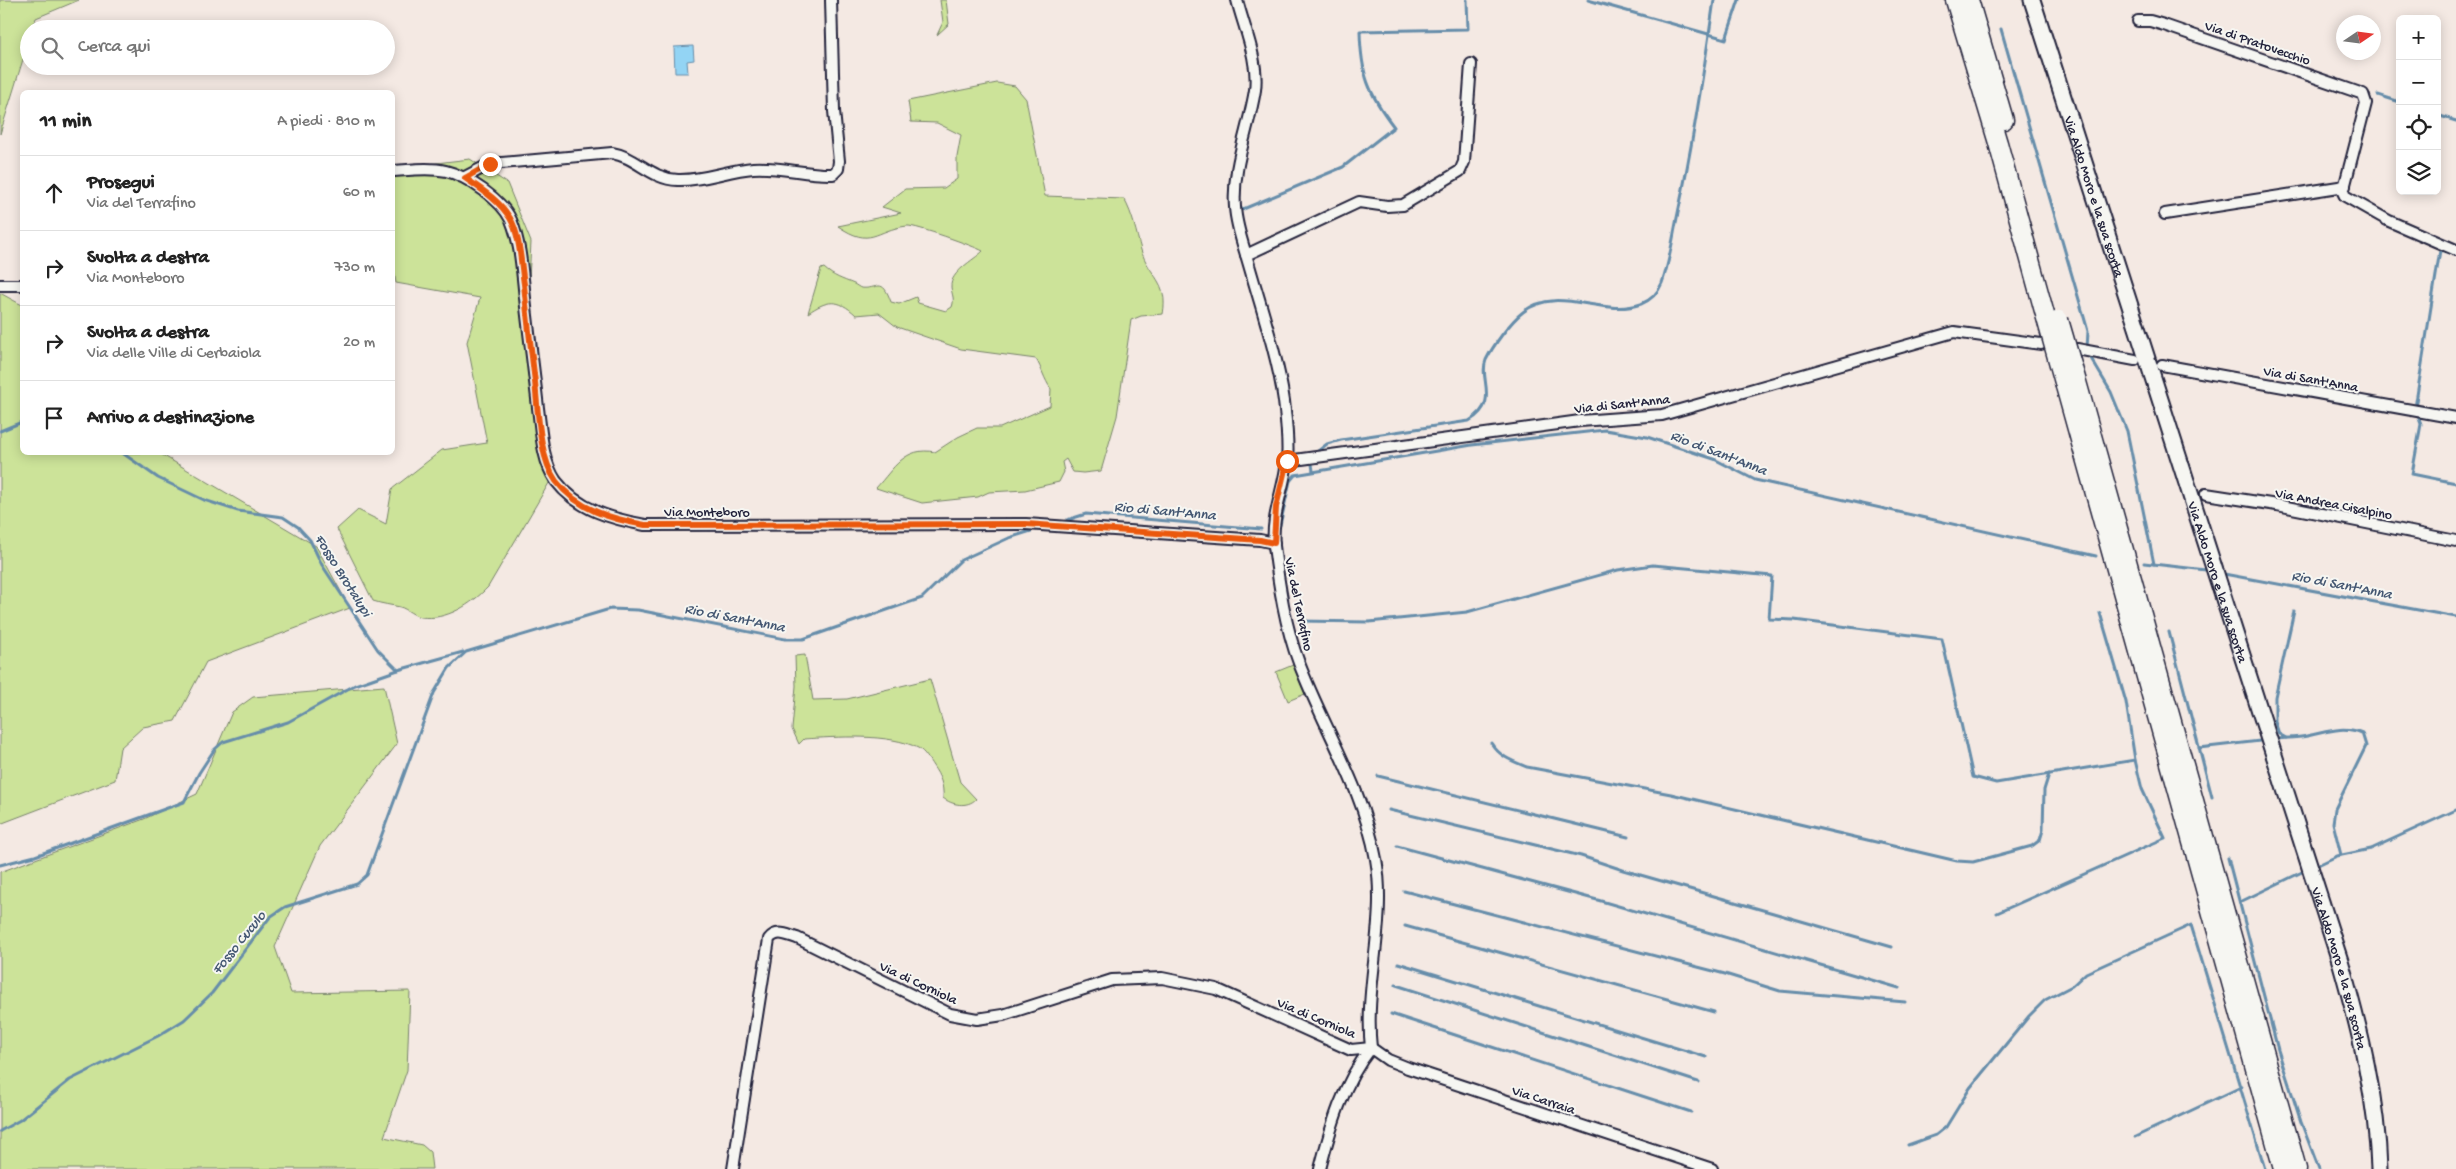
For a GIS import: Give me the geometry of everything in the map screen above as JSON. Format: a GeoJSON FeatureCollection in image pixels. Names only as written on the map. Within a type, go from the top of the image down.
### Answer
{"type":"FeatureCollection","features":[{"type":"Feature","properties":{"kind":"highway"},"geometry":{"type":"LineString","coordinates":[[1955,0],[2050,310]]}},
{"type":"Feature","properties":{"kind":"highway"},"geometry":{"type":"LineString","coordinates":[[1969,0],[2050,310],[2297,1169]]}},
{"type":"Feature","properties":{"kind":"highway"},"geometry":{"type":"LineString","coordinates":[[2071,384],[2284,1169]]}},
{"type":"Feature","properties":{"kind":"main road","name":"Via Aldo Moro e la sua scorta"},"geometry":{"type":"LineString","coordinates":[[2032,0],[2341,964],[2368,1070],[2374,1104],[2379,1169]]}},
{"type":"Feature","properties":{"kind":"street"},"geometry":{"type":"LineString","coordinates":[[465,178],[490,164],[612,153],[626,155],[655,174],[678,180],[753,168],[833,174],[838,169],[839,161],[834,111],[831,0]]}},
{"type":"Feature","properties":{"kind":"street","name":"Via del Terrafino"},"geometry":{"type":"LineString","coordinates":[[1237,0],[1254,68],[1255,89],[1241,143],[1235,209],[1284,400],[1287,461],[1276,507],[1274,543],[1293,646],[1319,710],[1349,771],[1365,816],[1376,860],[1379,925],[1370,994],[1369,1026],[1371,1048]]}},
{"type":"Feature","properties":{"kind":"street","name":"Via di Pratovecchio"},"geometry":{"type":"LineString","coordinates":[[2138,21],[2150,21],[2164,25],[2363,94],[2366,104],[2345,186]]}},
{"type":"Feature","properties":{"kind":"street"},"geometry":{"type":"LineString","coordinates":[[1246,255],[1359,202],[1387,206],[1403,205],[1460,171],[1464,162],[1470,64]]}},
{"type":"Feature","properties":{"kind":"street","name":"Via Monteboro"},"geometry":{"type":"LineString","coordinates":[[395,171],[445,171],[465,178],[491,196],[510,218],[520,251],[540,429],[547,462],[556,480],[572,497],[591,511],[645,525],[1026,524],[1260,540],[1274,543]]}},
{"type":"Feature","properties":{"kind":"street"},"geometry":{"type":"LineString","coordinates":[[2165,214],[2345,186],[2343,192],[2348,198],[2389,221],[2456,250]]}},
{"type":"Feature","properties":{"kind":"street"},"geometry":{"type":"LineString","coordinates":[[0,285],[20,285]]}},
{"type":"Feature","properties":{"kind":"street","name":"Via di Sant'Anna"},"geometry":{"type":"LineString","coordinates":[[1287,461],[1580,421],[1662,416],[1954,332],[2041,344]]}},
{"type":"Feature","properties":{"kind":"street"},"geometry":{"type":"LineString","coordinates":[[2084,351],[2135,360]]}},
{"type":"Feature","properties":{"kind":"street","name":"Via di Sant'Anna"},"geometry":{"type":"LineString","coordinates":[[2162,365],[2456,418]]}},
{"type":"Feature","properties":{"kind":"street","name":"Via Andrea Cisalpino"},"geometry":{"type":"LineString","coordinates":[[2206,494],[2277,505],[2456,541]]}},
{"type":"Feature","properties":{"kind":"street","name":"Via di Corniola"},"geometry":{"type":"LineString","coordinates":[[734,1169],[756,1014],[769,939],[772,934],[781,933],[798,938],[950,1014],[977,1019],[1003,1015],[1112,980],[1162,978],[1216,989],[1351,1050],[1371,1048]]}},
{"type":"Feature","properties":{"kind":"street"},"geometry":{"type":"LineString","coordinates":[[1320,1169],[1343,1095],[1357,1065],[1371,1048]]}},
{"type":"Feature","properties":{"kind":"street","name":"Via Carraia"},"geometry":{"type":"LineString","coordinates":[[1371,1048],[1388,1060],[1408,1068],[1712,1169]]}},
{"type":"Feature","properties":{"kind":"green space"},"geometry":{"type":"Polygon","coordinates":[[[0,0],[79,0],[36,18],[35,20],[20,20],[20,69],[0,134],[0,0]]]}},
{"type":"Feature","properties":{"kind":"green space"},"geometry":{"type":"Polygon","coordinates":[[[940,0],[946,0],[949,24],[937,35],[943,22],[940,0]]]}},
{"type":"Feature","properties":{"kind":"green space"},"geometry":{"type":"Polygon","coordinates":[[[997,83],[1015,86],[1026,99],[1045,196],[1124,199],[1132,217],[1144,259],[1161,287],[1164,303],[1163,314],[1141,316],[1131,320],[1117,416],[1101,471],[1073,472],[1066,459],[1062,462],[1064,472],[1059,482],[1025,490],[989,492],[978,497],[922,503],[876,488],[895,466],[908,455],[925,451],[935,452],[958,437],[977,428],[1000,428],[1050,406],[1051,389],[1036,359],[961,349],[897,327],[879,313],[856,315],[838,303],[821,305],[808,313],[821,269],[824,268],[835,276],[860,288],[882,287],[888,294],[891,302],[899,304],[916,297],[918,303],[946,311],[952,307],[951,287],[954,276],[983,251],[945,236],[907,226],[866,237],[849,233],[838,226],[901,213],[882,207],[905,189],[944,188],[957,179],[957,157],[961,135],[937,123],[911,122],[908,101],[997,83]]]}},
{"type":"Feature","properties":{"kind":"green space"},"geometry":{"type":"Polygon","coordinates":[[[470,159],[507,183],[531,242],[529,280],[542,461],[549,483],[488,587],[458,610],[430,618],[421,617],[400,607],[373,601],[337,529],[358,510],[386,524],[392,489],[442,450],[487,443],[467,342],[480,298],[396,283],[395,168],[470,159]]]}},
{"type":"Feature","properties":{"kind":"green space"},"geometry":{"type":"Polygon","coordinates":[[[0,293],[20,304],[20,455],[162,455],[316,546],[350,608],[206,662],[175,721],[143,727],[120,748],[115,780],[0,824],[0,293]]]}},
{"type":"Feature","properties":{"kind":"green space"},"geometry":{"type":"Polygon","coordinates":[[[805,655],[813,700],[847,699],[930,679],[960,782],[976,799],[968,804],[960,804],[943,798],[943,789],[938,773],[925,754],[918,748],[906,743],[878,738],[846,737],[804,739],[799,744],[792,729],[796,686],[795,656],[805,655]]]}},
{"type":"Feature","properties":{"kind":"green space"},"geometry":{"type":"Polygon","coordinates":[[[1293,665],[1305,694],[1288,701],[1276,672],[1293,665]]]}},
{"type":"Feature","properties":{"kind":"green space"},"geometry":{"type":"Polygon","coordinates":[[[384,686],[397,744],[320,846],[275,947],[291,993],[410,991],[407,1070],[384,1137],[422,1145],[430,1152],[432,1169],[0,1169],[0,872],[144,819],[197,794],[232,712],[253,697],[384,686]]]}},
{"type":"Feature","properties":{"kind":"water"},"geometry":{"type":"Polygon","coordinates":[[[693,46],[694,60],[687,61],[688,73],[675,73],[674,47],[693,46]]]}},
{"type":"Feature","properties":{"kind":"waterway"},"geometry":{"type":"LineString","coordinates":[[1241,210],[1343,167],[1394,127],[1372,93],[1364,71],[1360,31],[1468,29],[1467,0]]}},
{"type":"Feature","properties":{"kind":"waterway"},"geometry":{"type":"LineString","coordinates":[[1588,0],[1726,39],[1739,0]]}},
{"type":"Feature","properties":{"kind":"waterway"},"geometry":{"type":"LineString","coordinates":[[1318,451],[1327,444],[1341,440],[1469,421],[1479,414],[1484,406],[1486,398],[1484,367],[1489,354],[1502,334],[1513,322],[1523,312],[1537,304],[1565,301],[1626,307],[1641,304],[1656,293],[1662,283],[1667,266],[1683,187],[1698,107],[1714,0]]}},
{"type":"Feature","properties":{"kind":"waterway"},"geometry":{"type":"LineString","coordinates":[[2001,29],[2088,331],[2087,349]]}},
{"type":"Feature","properties":{"kind":"waterway"},"geometry":{"type":"LineString","coordinates":[[2378,95],[2396,101]]}},
{"type":"Feature","properties":{"kind":"waterway"},"geometry":{"type":"LineString","coordinates":[[2441,116],[2456,121]]}},
{"type":"Feature","properties":{"kind":"waterway"},"geometry":{"type":"LineString","coordinates":[[2415,408],[2440,250],[2456,255]]}},
{"type":"Feature","properties":{"kind":"waterway"},"geometry":{"type":"LineString","coordinates":[[2089,355],[2111,392],[2127,431],[2154,564]]}},
{"type":"Feature","properties":{"kind":"waterway"},"geometry":{"type":"LineString","coordinates":[[2417,413],[2421,424],[2412,474],[2456,483]]}},
{"type":"Feature","properties":{"kind":"waterway","name":"Fosso Brotalupi"},"geometry":{"type":"LineString","coordinates":[[0,431],[20,423]]}},
{"type":"Feature","properties":{"kind":"waterway","name":"Rio di Sant'Anna"},"geometry":{"type":"LineString","coordinates":[[1280,525],[1290,481],[1295,475],[1472,445],[1605,430],[1647,437],[1714,459],[1755,480],[2096,556]]}},
{"type":"Feature","properties":{"kind":"waterway","name":"Fosso Brotalupi"},"geometry":{"type":"LineString","coordinates":[[125,455],[158,478],[204,500],[238,511],[283,517],[298,527],[310,540],[322,565],[378,650],[398,670]]}},
{"type":"Feature","properties":{"kind":"waterway","name":"Rio di Sant'Anna"},"geometry":{"type":"LineString","coordinates":[[1312,464],[1313,471]]}},
{"type":"Feature","properties":{"kind":"waterway","name":"Rio di Sant'Anna"},"geometry":{"type":"LineString","coordinates":[[1067,520],[1086,514],[1261,529]]}},
{"type":"Feature","properties":{"kind":"waterway","name":"Fosso Cuculo"},"geometry":{"type":"LineString","coordinates":[[0,1131],[20,1120],[70,1080],[158,1036],[184,1020],[212,993],[270,917],[285,907],[357,884],[367,875],[434,693],[449,668],[466,652],[610,609],[638,610],[785,639],[803,639],[922,598],[961,560],[1009,538],[1031,531]]}},
{"type":"Feature","properties":{"kind":"waterway","name":"Rio di Sant'Anna"},"geometry":{"type":"LineString","coordinates":[[2144,563],[2206,570]]}},
{"type":"Feature","properties":{"kind":"waterway"},"geometry":{"type":"LineString","coordinates":[[1298,621],[1369,622],[1467,612],[1618,570],[1653,565],[1772,576],[1769,619],[1794,620],[1942,639],[1973,777],[1996,783],[2135,760]]}},
{"type":"Feature","properties":{"kind":"waterway","name":"Rio di Sant'Anna"},"geometry":{"type":"LineString","coordinates":[[2224,574],[2456,617]]}},
{"type":"Feature","properties":{"kind":"waterway"},"geometry":{"type":"LineString","coordinates":[[2286,738],[2279,734],[2275,722],[2275,697],[2294,611]]}},
{"type":"Feature","properties":{"kind":"waterway"},"geometry":{"type":"LineString","coordinates":[[1997,913],[2165,838],[2142,789],[2135,760],[2126,702],[2100,613]]}},
{"type":"Feature","properties":{"kind":"waterway"},"geometry":{"type":"LineString","coordinates":[[2169,632],[2212,797]]}},
{"type":"Feature","properties":{"kind":"waterway"},"geometry":{"type":"LineString","coordinates":[[0,865],[35,856],[184,802],[199,773],[214,750],[223,742],[288,722],[355,685],[398,670],[463,652]]}},
{"type":"Feature","properties":{"kind":"waterway"},"geometry":{"type":"LineString","coordinates":[[2277,739],[2346,729],[2362,733],[2366,746],[2335,809],[2333,823],[2341,855]]}},
{"type":"Feature","properties":{"kind":"waterway"},"geometry":{"type":"LineString","coordinates":[[2199,748],[2260,741]]}},
{"type":"Feature","properties":{"kind":"waterway"},"geometry":{"type":"LineString","coordinates":[[1491,743],[1502,755],[1527,767],[1671,794],[1957,861],[1973,862],[2032,846],[2040,840],[2043,830],[2044,790],[2049,774]]}},
{"type":"Feature","properties":{"kind":"waterway"},"geometry":{"type":"LineString","coordinates":[[1378,776],[1628,837]]}},
{"type":"Feature","properties":{"kind":"waterway"},"geometry":{"type":"LineString","coordinates":[[1389,810],[1581,856],[1623,870],[1892,947]]}},
{"type":"Feature","properties":{"kind":"waterway"},"geometry":{"type":"LineString","coordinates":[[2318,865],[2337,856],[2371,849],[2456,810]]}},
{"type":"Feature","properties":{"kind":"waterway"},"geometry":{"type":"LineString","coordinates":[[1397,846],[1601,901],[1899,988]]}},
{"type":"Feature","properties":{"kind":"waterway"},"geometry":{"type":"LineString","coordinates":[[2228,858],[2278,1050],[2301,1122],[2319,1169]]}},
{"type":"Feature","properties":{"kind":"waterway"},"geometry":{"type":"LineString","coordinates":[[2240,902],[2302,872]]}},
{"type":"Feature","properties":{"kind":"waterway"},"geometry":{"type":"LineString","coordinates":[[1404,891],[1725,974],[1780,991],[1905,1002]]}},
{"type":"Feature","properties":{"kind":"waterway"},"geometry":{"type":"LineString","coordinates":[[1908,1145],[1936,1135],[1946,1127],[1970,1088],[2029,1016],[2045,1000],[2072,986],[2086,973],[2191,925],[2265,1169]]}},
{"type":"Feature","properties":{"kind":"waterway"},"geometry":{"type":"LineString","coordinates":[[1405,926],[1714,1012]]}},
{"type":"Feature","properties":{"kind":"waterway"},"geometry":{"type":"LineString","coordinates":[[1398,963],[1706,1057]]}},
{"type":"Feature","properties":{"kind":"waterway"},"geometry":{"type":"LineString","coordinates":[[1396,985],[1698,1082]]}},
{"type":"Feature","properties":{"kind":"waterway"},"geometry":{"type":"LineString","coordinates":[[1391,1014],[1691,1112]]}},
{"type":"Feature","properties":{"kind":"waterway"},"geometry":{"type":"LineString","coordinates":[[2135,1137],[2241,1087]]}},
{"type":"Feature","properties":{"kind":"route"},"geometry":{"type":"LineString","coordinates":[[490,164],[475,170],[465,178],[491,196],[510,218],[520,251],[540,429],[547,462],[556,480],[572,497],[591,511],[645,525],[1026,524],[1260,540],[1274,543],[1276,507],[1287,461]]}}]}
